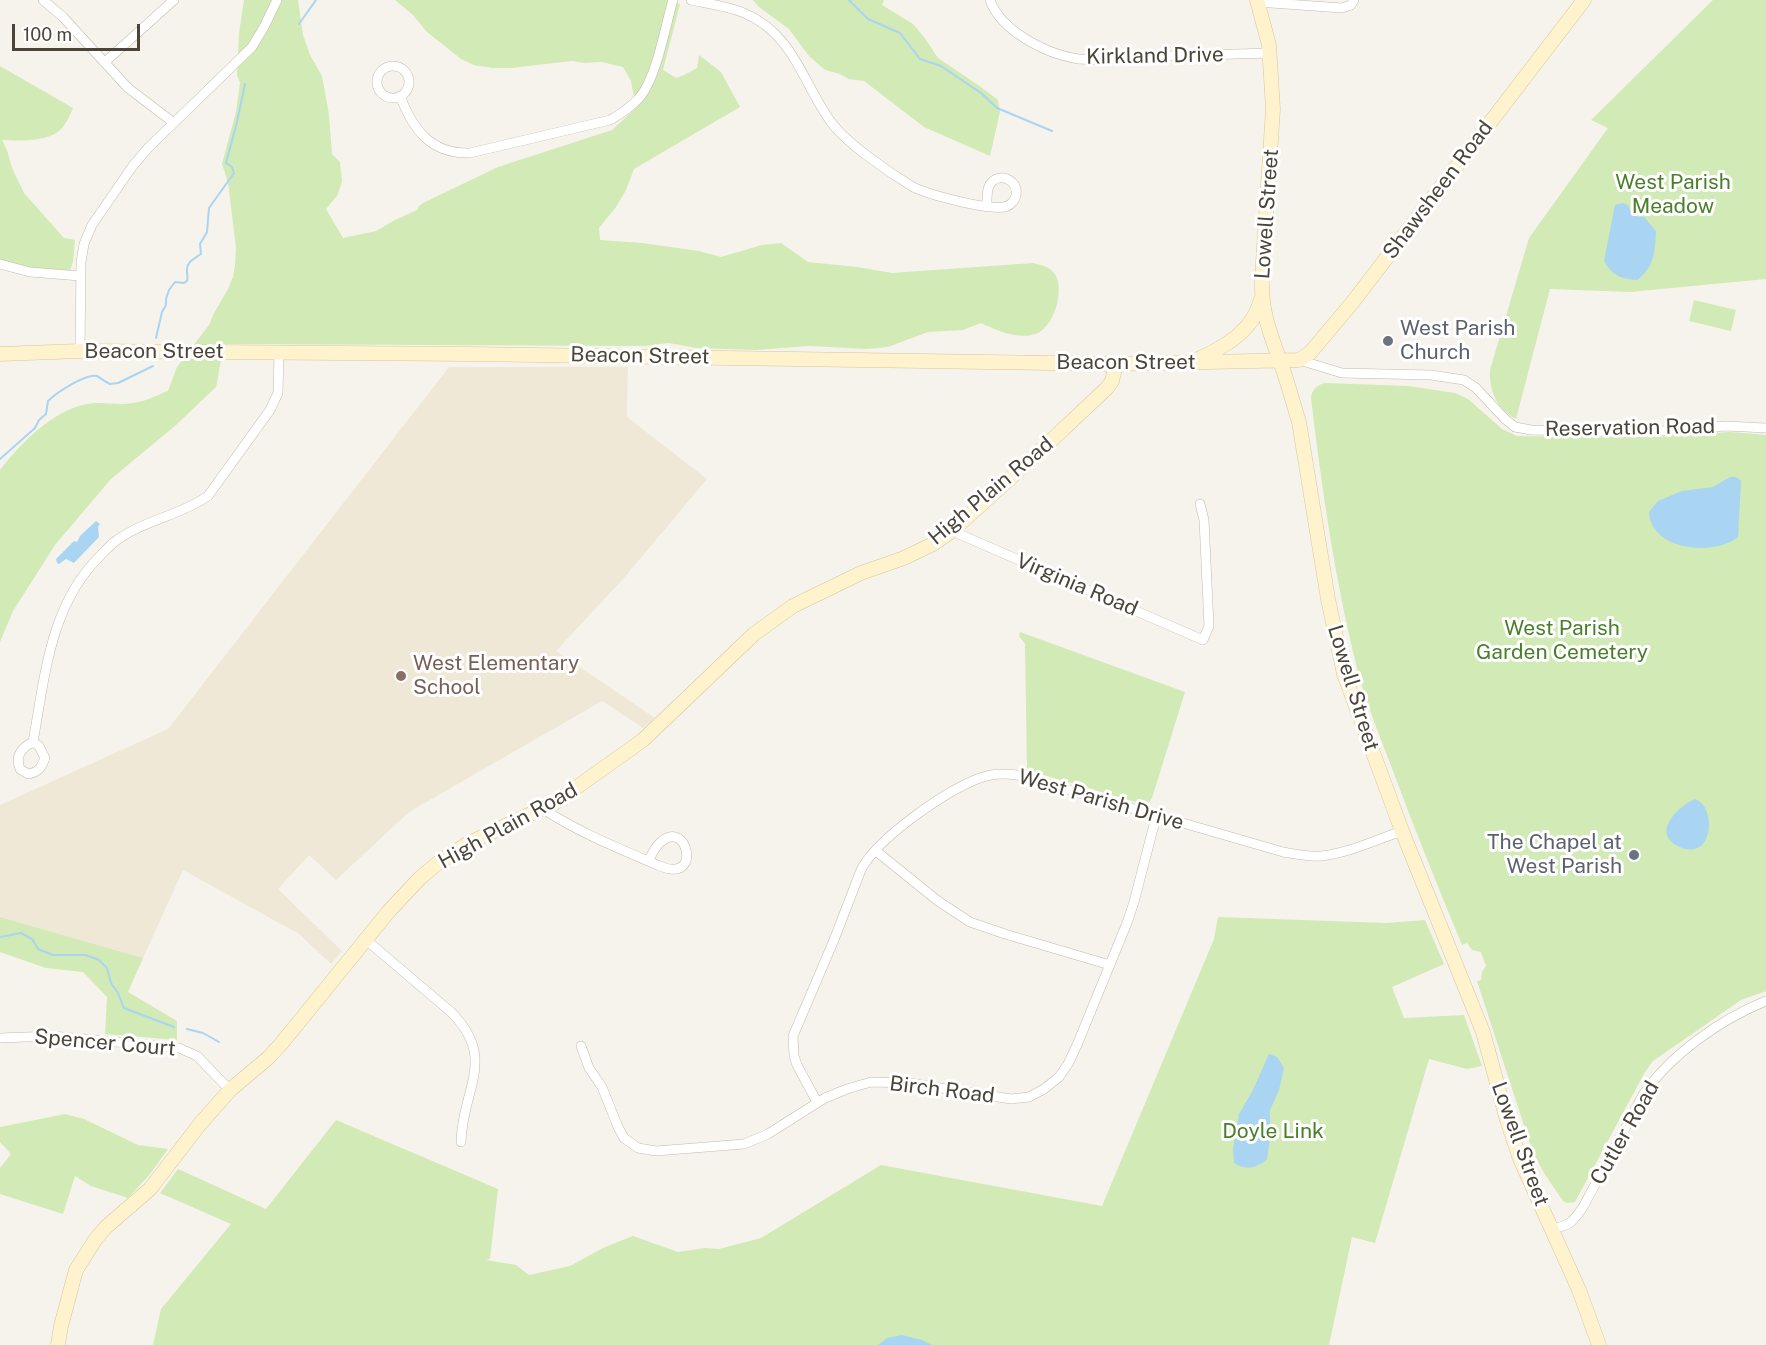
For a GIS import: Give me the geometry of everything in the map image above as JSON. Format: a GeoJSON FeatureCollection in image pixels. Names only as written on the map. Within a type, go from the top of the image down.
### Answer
{"type":"FeatureCollection","features":[{"type":"Feature","properties":{"kind":"main road","name":"Shawsheen Road"},"geometry":{"type":"LineString","coordinates":[[1299,360],[1310,353],[1346,309],[1584,0]]}},
{"type":"Feature","properties":{"kind":"main road","name":"Lowell Street"},"geometry":{"type":"LineString","coordinates":[[1257,1],[1270,53],[1273,109],[1263,306],[1269,332],[1281,362],[1299,422],[1337,645],[1353,699],[1402,831],[1482,1032],[1520,1159],[1579,1290],[1599,1345]]}},
{"type":"Feature","properties":{"kind":"main road"},"geometry":{"type":"LineString","coordinates":[[1190,364],[1230,343],[1246,327],[1256,315],[1262,291]]}},
{"type":"Feature","properties":{"kind":"main road","name":"Beacon Street"},"geometry":{"type":"LineString","coordinates":[[0,354],[80,351],[654,356],[1116,364],[1281,362]]}},
{"type":"Feature","properties":{"kind":"main road"},"geometry":{"type":"LineString","coordinates":[[1281,362],[1299,360]]}},
{"type":"Feature","properties":{"kind":"main road","name":"High Plain Road"},"geometry":{"type":"LineString","coordinates":[[58,1345],[76,1270],[86,1252],[106,1227],[150,1189],[200,1124],[230,1090],[281,1044],[365,939],[420,878],[445,858],[484,835],[543,809],[569,794],[643,740],[754,634],[793,606],[861,573],[904,558],[933,544],[952,531],[1107,388],[1112,381],[1116,364]]}},
{"type":"Feature","properties":{"kind":"street"},"geometry":{"type":"LineString","coordinates":[[43,0],[63,17],[135,94],[174,123]]}},
{"type":"Feature","properties":{"kind":"street"},"geometry":{"type":"LineString","coordinates":[[105,62],[174,0]]}},
{"type":"Feature","properties":{"kind":"street"},"geometry":{"type":"LineString","coordinates":[[80,351],[80,276],[84,243],[97,216],[140,157],[252,46],[277,0]]}},
{"type":"Feature","properties":{"kind":"street"},"geometry":{"type":"LineString","coordinates":[[400,96],[407,114],[424,138],[439,147],[458,153],[470,153],[610,120],[625,112],[639,98],[651,78],[673,0]]}},
{"type":"Feature","properties":{"kind":"street"},"geometry":{"type":"LineString","coordinates":[[691,0],[742,12],[760,21],[774,32],[792,53],[830,121],[839,132],[898,178],[921,191],[963,202],[987,205]]}},
{"type":"Feature","properties":{"kind":"street","name":"Kirkland Drive"},"geometry":{"type":"LineString","coordinates":[[990,0],[997,15],[1029,41],[1078,59],[1270,53]]}},
{"type":"Feature","properties":{"kind":"street"},"geometry":{"type":"LineString","coordinates":[[1257,1],[1325,4],[1345,8],[1354,0]]}},
{"type":"Feature","properties":{"kind":"street"},"geometry":{"type":"LineString","coordinates":[[0,264],[30,272],[80,276]]}},
{"type":"Feature","properties":{"kind":"street"},"geometry":{"type":"LineString","coordinates":[[33,742],[55,631],[66,602],[88,568],[116,540],[144,525],[196,505],[208,496],[270,410],[278,393],[279,353]]}},
{"type":"Feature","properties":{"kind":"street","name":"Reservation Road"},"geometry":{"type":"LineString","coordinates":[[1299,360],[1342,373],[1431,375],[1464,380],[1476,388],[1515,427],[1531,430],[1635,433],[1726,426],[1766,428]]}},
{"type":"Feature","properties":{"kind":"street","name":"Virginia Road"},"geometry":{"type":"LineString","coordinates":[[952,531],[1203,640],[1209,626],[1204,520],[1200,504]]}},
{"type":"Feature","properties":{"kind":"street","name":"West Parish Drive"},"geometry":{"type":"LineString","coordinates":[[817,1102],[797,1065],[793,1036],[861,870],[867,860],[904,825],[937,802],[980,778],[1001,773],[1028,778],[1156,817],[1283,852],[1306,856],[1339,853],[1402,831]]}},
{"type":"Feature","properties":{"kind":"street"},"geometry":{"type":"LineString","coordinates":[[543,809],[580,831],[648,861]]}},
{"type":"Feature","properties":{"kind":"street","name":"Birch Road"},"geometry":{"type":"LineString","coordinates":[[581,1046],[589,1068],[602,1087],[621,1133],[628,1142],[644,1150],[677,1150],[744,1144],[768,1134],[833,1094],[858,1085],[883,1081],[1011,1099],[1029,1096],[1059,1077],[1068,1064],[1086,1026],[1134,902],[1156,817]]}},
{"type":"Feature","properties":{"kind":"street"},"geometry":{"type":"LineString","coordinates":[[876,851],[938,901],[970,922],[1110,965]]}},
{"type":"Feature","properties":{"kind":"street"},"geometry":{"type":"LineString","coordinates":[[365,939],[452,1012],[472,1040],[476,1070],[462,1124],[461,1142]]}},
{"type":"Feature","properties":{"kind":"street","name":"Cutler Road"},"geometry":{"type":"LineString","coordinates":[[1551,1229],[1566,1227],[1575,1219],[1643,1095],[1664,1067],[1731,1017],[1766,1001]]}},
{"type":"Feature","properties":{"kind":"street","name":"Spencer Court"},"geometry":{"type":"LineString","coordinates":[[0,1038],[52,1036],[179,1048],[197,1056],[230,1090]]}},
{"type":"Feature","properties":{"kind":"shaded area","name":"West Elementary School"},"geometry":{"type":"Polygon","coordinates":[[[449,367],[628,367],[627,417],[707,479],[623,579],[556,651],[655,718],[643,728],[602,701],[409,812],[336,880],[309,855],[278,889],[342,951],[331,964],[299,934],[183,870],[143,958],[0,917],[0,805],[168,729],[449,367]]]}},
{"type":"Feature","properties":{"kind":"green space"},"geometry":{"type":"Polygon","coordinates":[[[244,0],[298,0],[303,35],[310,55],[322,76],[329,115],[332,154],[340,162],[342,182],[337,196],[326,209],[343,238],[376,231],[417,210],[423,203],[498,167],[612,130],[636,108],[631,81],[623,67],[601,62],[572,61],[511,68],[474,65],[461,59],[427,32],[413,15],[395,0],[667,0],[680,4],[663,70],[676,78],[684,75],[697,68],[699,55],[721,72],[740,107],[634,169],[616,207],[599,228],[600,240],[699,251],[721,257],[762,245],[781,243],[808,262],[892,273],[1033,263],[1047,267],[1054,273],[1057,280],[1058,298],[1053,316],[1042,331],[1028,336],[1007,333],[981,323],[963,330],[928,332],[888,347],[867,349],[809,346],[756,350],[696,348],[669,343],[644,346],[224,344],[216,387],[176,425],[111,479],[55,545],[13,611],[0,642],[0,470],[27,439],[50,421],[74,407],[98,403],[137,402],[168,391],[177,367],[209,325],[233,277],[236,248],[228,182],[222,164],[236,112],[240,83],[237,75],[239,33],[244,0]]]}},
{"type":"Feature","properties":{"kind":"green space"},"geometry":{"type":"Polygon","coordinates":[[[753,0],[884,0],[882,5],[913,24],[938,58],[998,100],[1000,112],[990,156],[924,127],[864,81],[849,79],[825,70],[809,56],[789,29],[753,0]]]}},
{"type":"Feature","properties":{"kind":"green space","name":"West Parish Meadow"},"geometry":{"type":"Polygon","coordinates":[[[1713,0],[1766,0],[1766,279],[1630,292],[1550,289],[1516,419],[1509,415],[1495,399],[1490,370],[1529,238],[1608,128],[1591,120],[1713,0]]]}},
{"type":"Feature","properties":{"kind":"green space"},"geometry":{"type":"Polygon","coordinates":[[[0,66],[73,108],[63,127],[56,133],[33,140],[2,140],[24,193],[64,238],[75,240],[70,271],[52,273],[0,262],[0,66]]]}},
{"type":"Feature","properties":{"kind":"green space"},"geometry":{"type":"Polygon","coordinates":[[[1694,300],[1736,310],[1731,331],[1689,321],[1694,300]]]}},
{"type":"Feature","properties":{"kind":"green space","name":"West Parish Garden Cemetery"},"geometry":{"type":"Polygon","coordinates":[[[1326,383],[1408,386],[1455,393],[1468,399],[1502,429],[1517,436],[1637,438],[1730,432],[1766,435],[1766,991],[1741,1000],[1653,1061],[1575,1202],[1563,1201],[1532,1150],[1477,981],[1481,980],[1486,966],[1481,952],[1472,950],[1467,943],[1462,945],[1374,722],[1362,685],[1336,570],[1311,398],[1316,388],[1326,383]]]}},
{"type":"Feature","properties":{"kind":"green space"},"geometry":{"type":"Polygon","coordinates":[[[1020,632],[1185,692],[1152,798],[1148,803],[1142,804],[1027,770],[1025,644],[1019,636],[1020,632]]]}},
{"type":"Feature","properties":{"kind":"green space"},"geometry":{"type":"Polygon","coordinates":[[[0,917],[143,958],[128,992],[177,1021],[177,1040],[105,1034],[107,997],[83,972],[46,968],[0,952],[0,917]]]}},
{"type":"Feature","properties":{"kind":"green space","name":"Doyle Link"},"geometry":{"type":"Polygon","coordinates":[[[1218,917],[1387,923],[1425,920],[1444,964],[1392,987],[1404,1018],[1464,1015],[1482,1066],[1467,1069],[1429,1059],[1375,1243],[1352,1237],[1329,1345],[153,1345],[161,1309],[231,1224],[160,1193],[178,1169],[266,1209],[336,1120],[498,1189],[490,1259],[486,1260],[516,1265],[529,1275],[570,1266],[605,1247],[633,1236],[678,1252],[705,1248],[719,1249],[761,1238],[881,1165],[1102,1206],[1214,939],[1218,917]]]}},
{"type":"Feature","properties":{"kind":"green space"},"geometry":{"type":"Polygon","coordinates":[[[65,1114],[84,1119],[138,1145],[168,1149],[150,1174],[128,1198],[91,1186],[75,1176],[63,1214],[0,1194],[0,1168],[11,1154],[0,1142],[0,1127],[65,1114]]]}},
{"type":"Feature","properties":{"kind":"water"},"geometry":{"type":"Polygon","coordinates":[[[1623,203],[1628,205],[1634,214],[1644,217],[1656,231],[1654,253],[1650,265],[1637,280],[1626,279],[1618,275],[1610,270],[1604,261],[1615,205],[1623,203]]]}},
{"type":"Feature","properties":{"kind":"water"},"geometry":{"type":"Polygon","coordinates":[[[1730,477],[1736,477],[1741,481],[1738,537],[1714,547],[1685,546],[1671,542],[1660,535],[1652,525],[1649,512],[1658,501],[1682,491],[1713,487],[1730,477]]]}},
{"type":"Feature","properties":{"kind":"water"},"geometry":{"type":"Polygon","coordinates":[[[96,521],[100,524],[99,537],[74,563],[66,559],[57,563],[56,559],[74,541],[77,542],[80,536],[96,521]]]}},
{"type":"Feature","properties":{"kind":"water"},"geometry":{"type":"Polygon","coordinates":[[[1695,799],[1702,804],[1709,821],[1705,840],[1700,847],[1691,850],[1671,842],[1667,835],[1667,828],[1674,814],[1695,799]]]}},
{"type":"Feature","properties":{"kind":"water"},"geometry":{"type":"Polygon","coordinates":[[[1269,1054],[1277,1057],[1284,1068],[1279,1090],[1270,1110],[1267,1159],[1259,1165],[1247,1168],[1234,1163],[1233,1149],[1239,1114],[1269,1054]]]}},
{"type":"Feature","properties":{"kind":"water"},"geometry":{"type":"Polygon","coordinates":[[[902,1335],[932,1345],[878,1345],[887,1338],[902,1335]]]}},
{"type":"Feature","properties":{"kind":"waterway"},"geometry":{"type":"LineString","coordinates":[[299,24],[316,0]]}},
{"type":"Feature","properties":{"kind":"waterway"},"geometry":{"type":"LineString","coordinates":[[849,0],[868,19],[900,33],[920,59],[941,66],[981,93],[997,108],[1052,131]]}},
{"type":"Feature","properties":{"kind":"waterway"},"geometry":{"type":"LineString","coordinates":[[156,338],[169,290],[175,282],[187,281],[188,265],[201,254],[200,244],[207,232],[209,208],[234,173],[232,167],[226,163],[245,84]]}},
{"type":"Feature","properties":{"kind":"waterway"},"geometry":{"type":"LineString","coordinates":[[0,459],[35,428],[46,414],[48,401],[64,389],[79,380],[92,376],[97,376],[110,384],[118,383],[153,366]]}},
{"type":"Feature","properties":{"kind":"waterway"},"geometry":{"type":"LineString","coordinates":[[0,937],[21,933],[32,939],[38,949],[53,955],[86,955],[99,960],[107,968],[111,983],[124,1008],[174,1027]]}},
{"type":"Feature","properties":{"kind":"waterway"},"geometry":{"type":"LineString","coordinates":[[187,1029],[203,1033],[219,1042]]}},
{"type":"Feature","properties":{"kind":"place","name":"West Parish Church"},"geometry":{"type":"Point","coordinates":[1388,341]}},
{"type":"Feature","properties":{"kind":"place","name":"West Elementary School"},"geometry":{"type":"Point","coordinates":[401,676]}},
{"type":"Feature","properties":{"kind":"place","name":"The Chapel at West Parish"},"geometry":{"type":"Point","coordinates":[1634,855]}}]}
